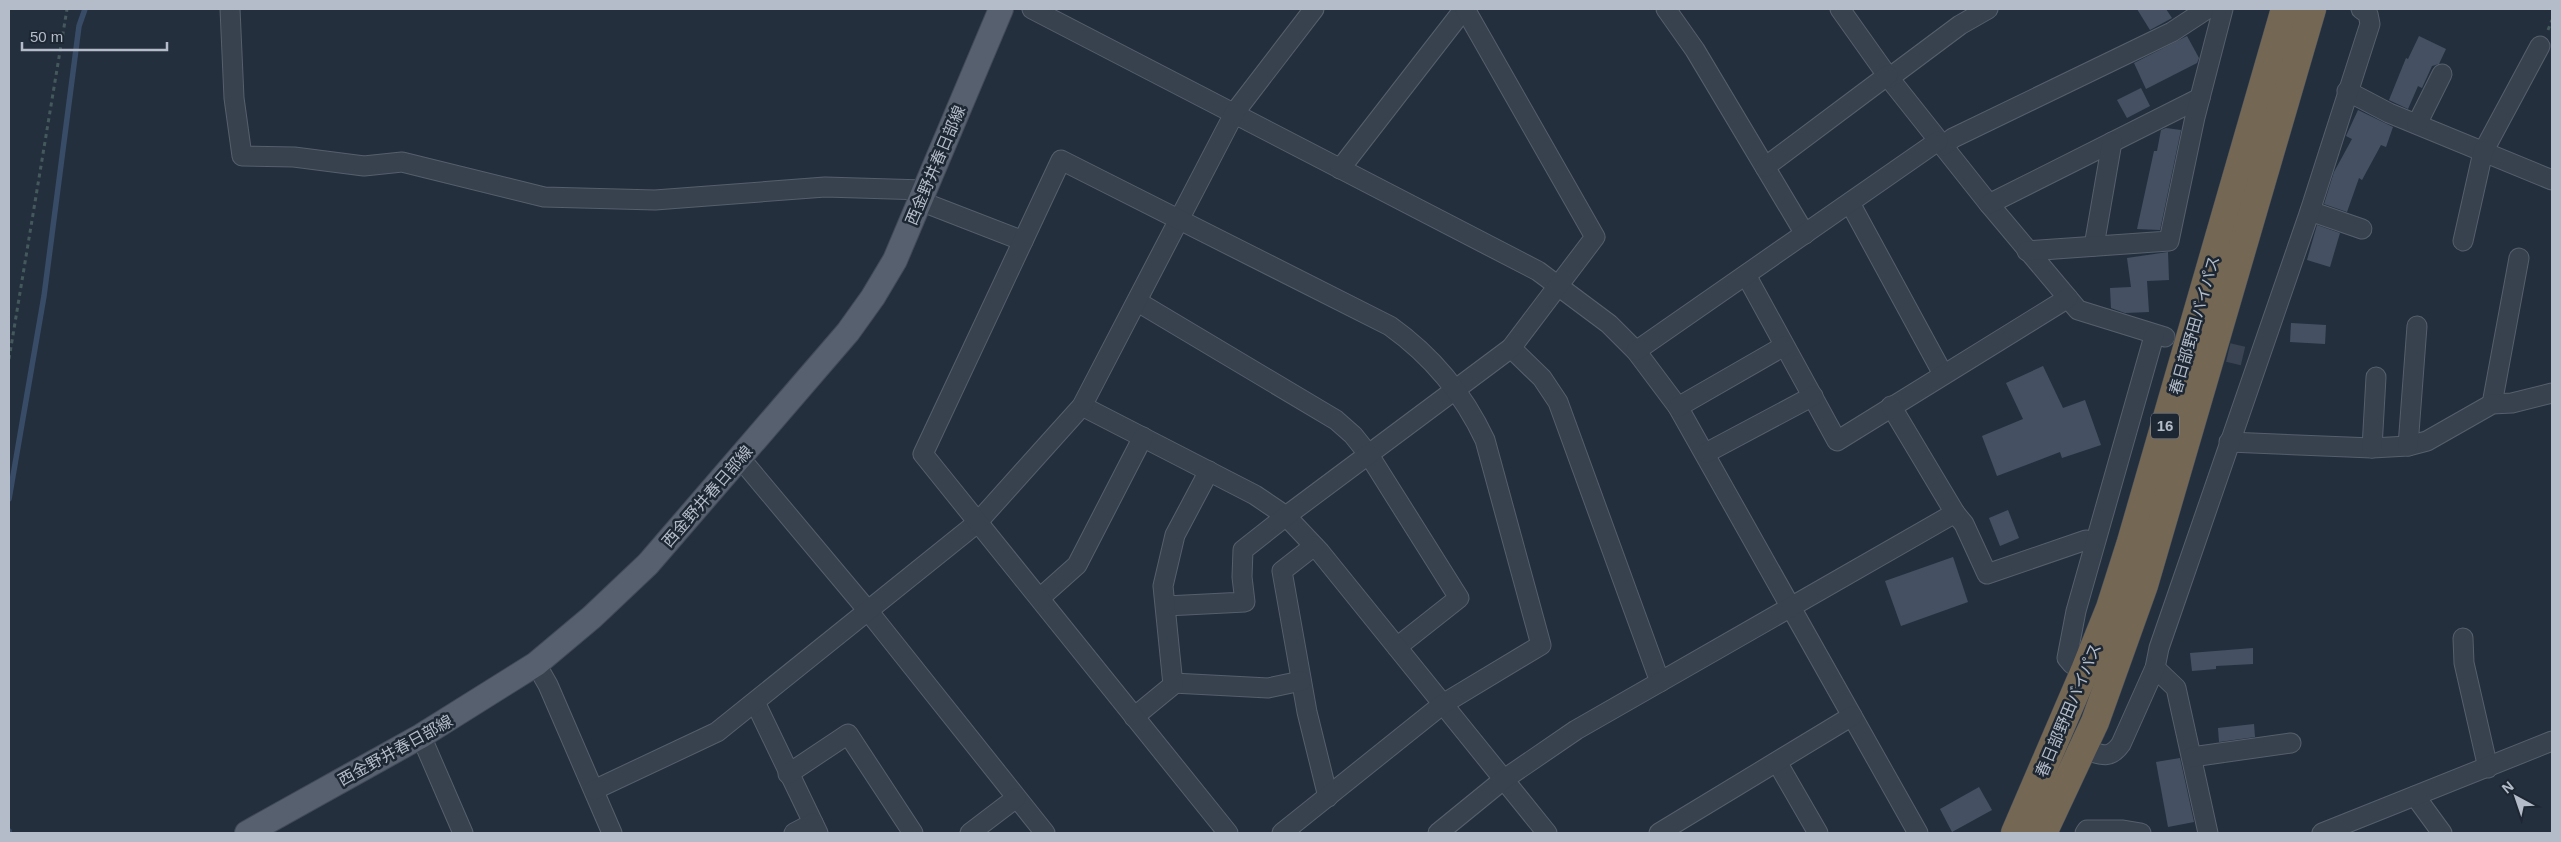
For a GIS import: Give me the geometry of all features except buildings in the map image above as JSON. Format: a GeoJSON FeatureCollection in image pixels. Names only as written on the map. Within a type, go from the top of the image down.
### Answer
{"type":"FeatureCollection","features":[{"type":"Feature","properties":{"kind":"highway","name":"春日部野田バイパス"},"geometry":{"type":"LineString","coordinates":[[2015,833],[2076,664],[2110,608],[2131,542],[2285,9]]}},
{"type":"Feature","properties":{"kind":"highway","name":"春日部野田バイパス"},"geometry":{"type":"LineString","coordinates":[[2043,833],[2083,749],[2144,585],[2312,9]]}},
{"type":"Feature","properties":{"kind":"main road","name":"西金野井春日部線"},"geometry":{"type":"LineString","coordinates":[[247,833],[421,736],[536,664],[592,617],[648,564],[848,332],[873,297],[895,260],[1001,9]]}},
{"type":"Feature","properties":{"kind":"street"},"geometry":{"type":"LineString","coordinates":[[230,9],[234,98],[242,156],[294,157],[364,166],[402,162],[544,197],[655,200],[825,187],[922,196],[1023,241]]}},
{"type":"Feature","properties":{"kind":"street"},"geometry":{"type":"LineString","coordinates":[[1032,9],[1538,271],[1609,324],[1636,351],[1678,407],[1706,453],[1918,833]]}},
{"type":"Feature","properties":{"kind":"street"},"geometry":{"type":"LineString","coordinates":[[594,790],[717,732],[869,612],[977,523],[1082,406],[1138,302],[1177,220],[1234,112],[1314,9]]}},
{"type":"Feature","properties":{"kind":"street"},"geometry":{"type":"LineString","coordinates":[[1166,606],[1245,602],[1242,577],[1243,550],[1511,348],[1595,238],[1465,9],[1340,169]]}},
{"type":"Feature","properties":{"kind":"street"},"geometry":{"type":"LineString","coordinates":[[1666,9],[1695,50],[1806,234]]}},
{"type":"Feature","properties":{"kind":"street"},"geometry":{"type":"LineString","coordinates":[[1840,9],[1888,77],[1988,204],[2078,310],[2159,336],[2076,611],[2076,664]]}},
{"type":"Feature","properties":{"kind":"street"},"geometry":{"type":"LineString","coordinates":[[1765,167],[1960,25],[1988,9]]}},
{"type":"Feature","properties":{"kind":"street"},"geometry":{"type":"LineString","coordinates":[[1636,351],[1941,143],[2172,32],[2207,9]]}},
{"type":"Feature","properties":{"kind":"street"},"geometry":{"type":"LineString","coordinates":[[2027,252],[2168,241],[2200,98],[2223,9]]}},
{"type":"Feature","properties":{"kind":"street"},"geometry":{"type":"LineString","coordinates":[[2083,749],[2108,756],[2114,754],[2121,744],[2155,668],[2159,648],[2229,442],[2237,426],[2250,358],[2310,211],[2370,24],[2368,14],[2361,9]]}},
{"type":"Feature","properties":{"kind":"street"},"geometry":{"type":"LineString","coordinates":[[2463,241],[2483,152],[2540,46]]}},
{"type":"Feature","properties":{"kind":"street"},"geometry":{"type":"LineString","coordinates":[[2417,124],[2442,74]]}},
{"type":"Feature","properties":{"kind":"street"},"geometry":{"type":"LineString","coordinates":[[2348,91],[2417,124],[2552,180]]}},
{"type":"Feature","properties":{"kind":"street"},"geometry":{"type":"LineString","coordinates":[[1988,204],[2200,98]]}},
{"type":"Feature","properties":{"kind":"street"},"geometry":{"type":"LineString","coordinates":[[2094,246],[2112,142]]}},
{"type":"Feature","properties":{"kind":"street"},"geometry":{"type":"LineString","coordinates":[[1228,833],[923,454],[1061,160],[1390,326],[1421,350],[1456,390],[1474,417],[1485,440],[1541,645],[1443,704],[1282,833]]}},
{"type":"Feature","properties":{"kind":"street"},"geometry":{"type":"LineString","coordinates":[[1850,204],[1943,374]]}},
{"type":"Feature","properties":{"kind":"street"},"geometry":{"type":"LineString","coordinates":[[2310,211],[2362,229]]}},
{"type":"Feature","properties":{"kind":"street"},"geometry":{"type":"LineString","coordinates":[[2492,404],[2519,258]]}},
{"type":"Feature","properties":{"kind":"street"},"geometry":{"type":"LineString","coordinates":[[1746,275],[1837,441],[2068,298]]}},
{"type":"Feature","properties":{"kind":"street"},"geometry":{"type":"LineString","coordinates":[[1138,302],[1336,420],[1353,435],[1369,455],[1460,598],[1397,647]]}},
{"type":"Feature","properties":{"kind":"street"},"geometry":{"type":"LineString","coordinates":[[2408,446],[2417,326]]}},
{"type":"Feature","properties":{"kind":"street"},"geometry":{"type":"LineString","coordinates":[[1678,407],[1784,346]]}},
{"type":"Feature","properties":{"kind":"street"},"geometry":{"type":"LineString","coordinates":[[1511,348],[1542,378],[1558,402],[1660,682]]}},
{"type":"Feature","properties":{"kind":"street"},"geometry":{"type":"LineString","coordinates":[[2372,448],[2376,377]]}},
{"type":"Feature","properties":{"kind":"street"},"geometry":{"type":"LineString","coordinates":[[2229,442],[2372,448],[2408,446],[2427,441],[2492,404],[2512,403],[2552,393]]}},
{"type":"Feature","properties":{"kind":"street"},"geometry":{"type":"LineString","coordinates":[[1706,453],[1813,396]]}},
{"type":"Feature","properties":{"kind":"street"},"geometry":{"type":"LineString","coordinates":[[1082,406],[1255,495],[1286,516],[1314,546],[1547,833]]}},
{"type":"Feature","properties":{"kind":"street"},"geometry":{"type":"LineString","coordinates":[[1892,406],[1947,496],[1955,514],[1964,524],[1987,574],[2086,540]]}},
{"type":"Feature","properties":{"kind":"street"},"geometry":{"type":"LineString","coordinates":[[1040,598],[1077,565],[1143,437]]}},
{"type":"Feature","properties":{"kind":"street"},"geometry":{"type":"LineString","coordinates":[[740,458],[869,612],[1045,833]]}},
{"type":"Feature","properties":{"kind":"street"},"geometry":{"type":"LineString","coordinates":[[1173,683],[1166,606],[1162,586],[1174,536],[1209,471]]}},
{"type":"Feature","properties":{"kind":"street"},"geometry":{"type":"LineString","coordinates":[[1438,833],[1504,780],[1576,730],[1955,514]]}},
{"type":"Feature","properties":{"kind":"street"},"geometry":{"type":"LineString","coordinates":[[1314,546],[1282,571],[1301,681],[1328,797]]}},
{"type":"Feature","properties":{"kind":"street"},"geometry":{"type":"LineString","coordinates":[[2463,638],[2464,663],[2488,768]]}},
{"type":"Feature","properties":{"kind":"street"},"geometry":{"type":"LineString","coordinates":[[536,664],[548,686],[612,833]]}},
{"type":"Feature","properties":{"kind":"street"},"geometry":{"type":"LineString","coordinates":[[2155,668],[2176,688],[2208,833]]}},
{"type":"Feature","properties":{"kind":"street"},"geometry":{"type":"LineString","coordinates":[[1134,717],[1173,683],[1268,688],[1301,681]]}},
{"type":"Feature","properties":{"kind":"street"},"geometry":{"type":"LineString","coordinates":[[754,702],[816,828],[794,833]]}},
{"type":"Feature","properties":{"kind":"street"},"geometry":{"type":"LineString","coordinates":[[1663,832],[1852,716]]}},
{"type":"Feature","properties":{"kind":"street"},"geometry":{"type":"LineString","coordinates":[[788,774],[848,734],[913,833]]}},
{"type":"Feature","properties":{"kind":"street"},"geometry":{"type":"LineString","coordinates":[[421,736],[463,833]]}},
{"type":"Feature","properties":{"kind":"street"},"geometry":{"type":"LineString","coordinates":[[2322,833],[2552,742]]}},
{"type":"Feature","properties":{"kind":"street"},"geometry":{"type":"LineString","coordinates":[[2192,757],[2291,743]]}},
{"type":"Feature","properties":{"kind":"street"},"geometry":{"type":"LineString","coordinates":[[1777,762],[1818,833]]}},
{"type":"Feature","properties":{"kind":"street"},"geometry":{"type":"LineString","coordinates":[[2415,796],[2442,833]]}},
{"type":"Feature","properties":{"kind":"street"},"geometry":{"type":"LineString","coordinates":[[970,833],[1016,798]]}},
{"type":"Feature","properties":{"kind":"street"},"geometry":{"type":"LineString","coordinates":[[2086,832],[2123,830],[2141,833]]}},
{"type":"Feature","properties":{"kind":"path"},"geometry":{"type":"LineString","coordinates":[[9,359],[67,9]]}},
{"type":"Feature","properties":{"kind":"waterway"},"geometry":{"type":"LineString","coordinates":[[9,499],[44,296],[79,26],[85,9]]}},
{"type":"Feature","properties":{"kind":"tunnel"},"geometry":{"type":"LineString","coordinates":[[2201,346],[2243,356]]}}]}
